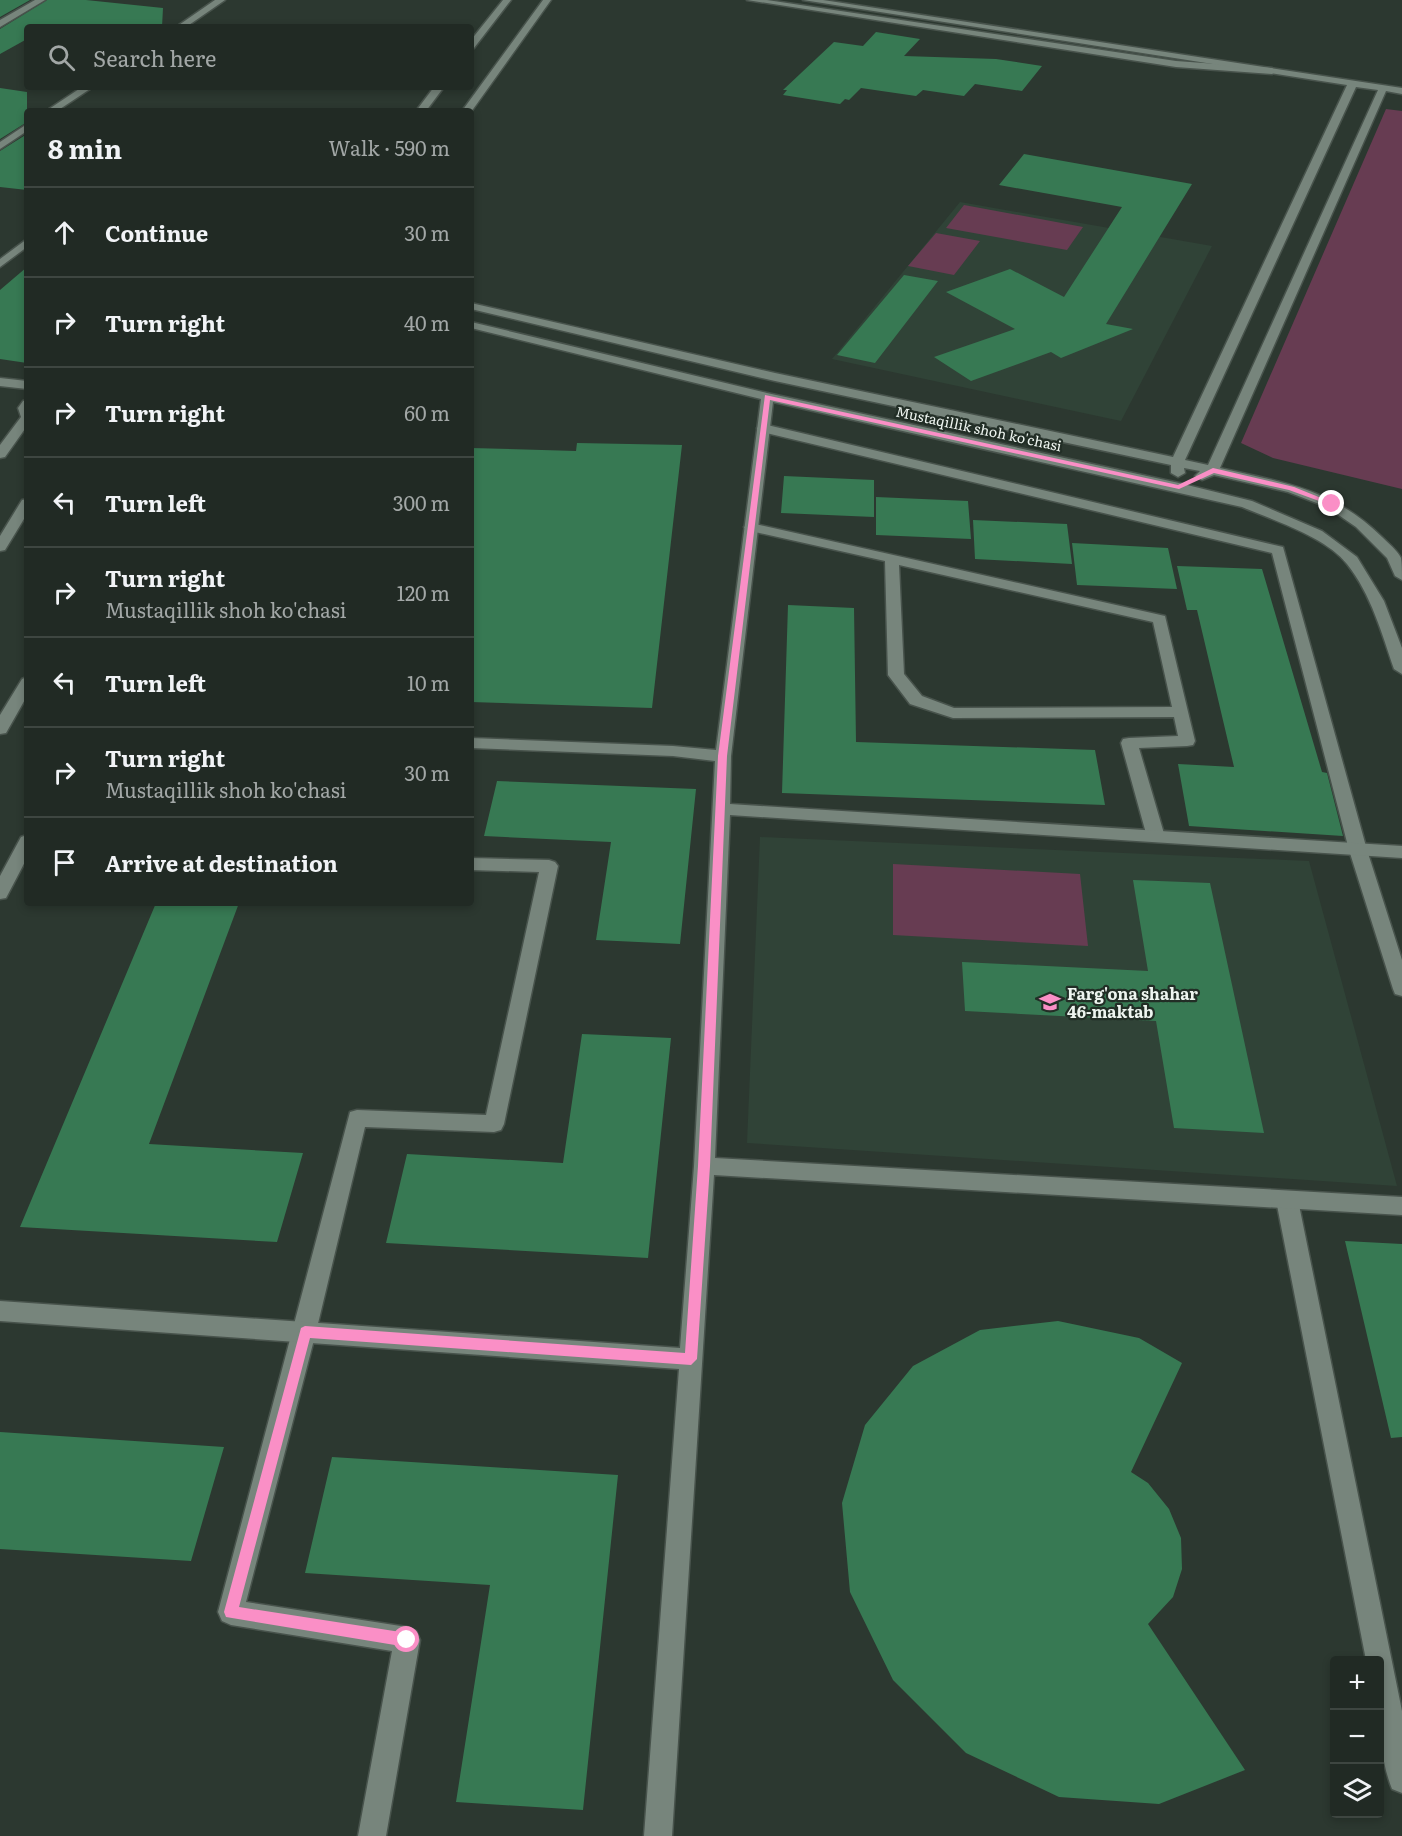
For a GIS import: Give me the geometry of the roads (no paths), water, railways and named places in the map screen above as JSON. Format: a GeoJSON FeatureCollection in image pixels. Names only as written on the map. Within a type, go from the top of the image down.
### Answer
{"type":"FeatureCollection","features":[{"type":"Feature","properties":{"kind":"street"},"geometry":{"type":"LineString","coordinates":[[0,24],[41,0]]}},
{"type":"Feature","properties":{"kind":"street"},"geometry":{"type":"LineString","coordinates":[[185,24],[221,0]]}},
{"type":"Feature","properties":{"kind":"street"},"geometry":{"type":"LineString","coordinates":[[474,42],[507,0]]}},
{"type":"Feature","properties":{"kind":"street"},"geometry":{"type":"LineString","coordinates":[[469,108],[547,0]]}},
{"type":"Feature","properties":{"kind":"street"},"geometry":{"type":"LineString","coordinates":[[751,0],[1176,64],[1272,71]]}},
{"type":"Feature","properties":{"kind":"street"},"geometry":{"type":"LineString","coordinates":[[807,0],[1402,91]]}},
{"type":"Feature","properties":{"kind":"street"},"geometry":{"type":"LineString","coordinates":[[1353,83],[1177,462],[1179,487],[1213,470],[1383,88]]}},
{"type":"Feature","properties":{"kind":"street"},"geometry":{"type":"LineString","coordinates":[[56,108],[83,90]]}},
{"type":"Feature","properties":{"kind":"street"},"geometry":{"type":"LineString","coordinates":[[423,108],[437,90]]}},
{"type":"Feature","properties":{"kind":"street"},"geometry":{"type":"LineString","coordinates":[[0,130],[22,129]]}},
{"type":"Feature","properties":{"kind":"street"},"geometry":{"type":"LineString","coordinates":[[0,146],[22,129]]}},
{"type":"Feature","properties":{"kind":"street"},"geometry":{"type":"LineString","coordinates":[[0,264],[24,244]]}},
{"type":"Feature","properties":{"kind":"street","name":"Mustaqillik shoh ko'chasi"},"geometry":{"type":"LineString","coordinates":[[474,307],[775,377],[1177,462],[1292,489],[1332,504],[1361,524],[1393,556],[1402,576]]}},
{"type":"Feature","properties":{"kind":"street","name":"Mustaqillik shoh ko'chasi"},"geometry":{"type":"LineString","coordinates":[[474,326],[767,397],[1247,504],[1317,534],[1352,560],[1377,601],[1402,669]]}},
{"type":"Feature","properties":{"kind":"street"},"geometry":{"type":"LineString","coordinates":[[0,382],[24,385]]}},
{"type":"Feature","properties":{"kind":"street"},"geometry":{"type":"LineString","coordinates":[[658,1836],[704,1166],[723,756],[767,397]]}},
{"type":"Feature","properties":{"kind":"street"},"geometry":{"type":"LineString","coordinates":[[0,454],[24,421]]}},
{"type":"Feature","properties":{"kind":"street"},"geometry":{"type":"LineString","coordinates":[[763,428],[1278,550],[1358,850],[1402,989]]}},
{"type":"Feature","properties":{"kind":"street"},"geometry":{"type":"LineString","coordinates":[[0,547],[24,508]]}},
{"type":"Feature","properties":{"kind":"street"},"geometry":{"type":"LineString","coordinates":[[751,527],[1160,619],[1186,741],[1129,743],[1156,837]]}},
{"type":"Feature","properties":{"kind":"street"},"geometry":{"type":"LineString","coordinates":[[892,560],[896,675],[916,700],[953,713],[1180,712]]}},
{"type":"Feature","properties":{"kind":"street"},"geometry":{"type":"LineString","coordinates":[[0,729],[24,687]]}},
{"type":"Feature","properties":{"kind":"street"},"geometry":{"type":"LineString","coordinates":[[474,743],[662,750],[723,756]]}},
{"type":"Feature","properties":{"kind":"street"},"geometry":{"type":"LineString","coordinates":[[722,809],[1402,852]]}},
{"type":"Feature","properties":{"kind":"street"},"geometry":{"type":"LineString","coordinates":[[0,893],[24,847]]}},
{"type":"Feature","properties":{"kind":"street"},"geometry":{"type":"LineString","coordinates":[[372,1836],[407,1640],[231,1612],[305,1332],[357,1118],[494,1124],[549,866],[474,864]]}},
{"type":"Feature","properties":{"kind":"street"},"geometry":{"type":"LineString","coordinates":[[704,1166],[1402,1206]]}},
{"type":"Feature","properties":{"kind":"street"},"geometry":{"type":"LineString","coordinates":[[1287,1200],[1377,1656]]}},
{"type":"Feature","properties":{"kind":"street"},"geometry":{"type":"LineString","coordinates":[[0,1311],[691,1359]]}},
{"type":"Feature","properties":{"kind":"street"},"geometry":{"type":"LineString","coordinates":[[1384,1686],[1402,1779]]}},
{"type":"Feature","properties":{"kind":"place","name":"Farg'ona shahar 46-maktab"},"geometry":{"type":"Point","coordinates":[1050,1002]}}]}
